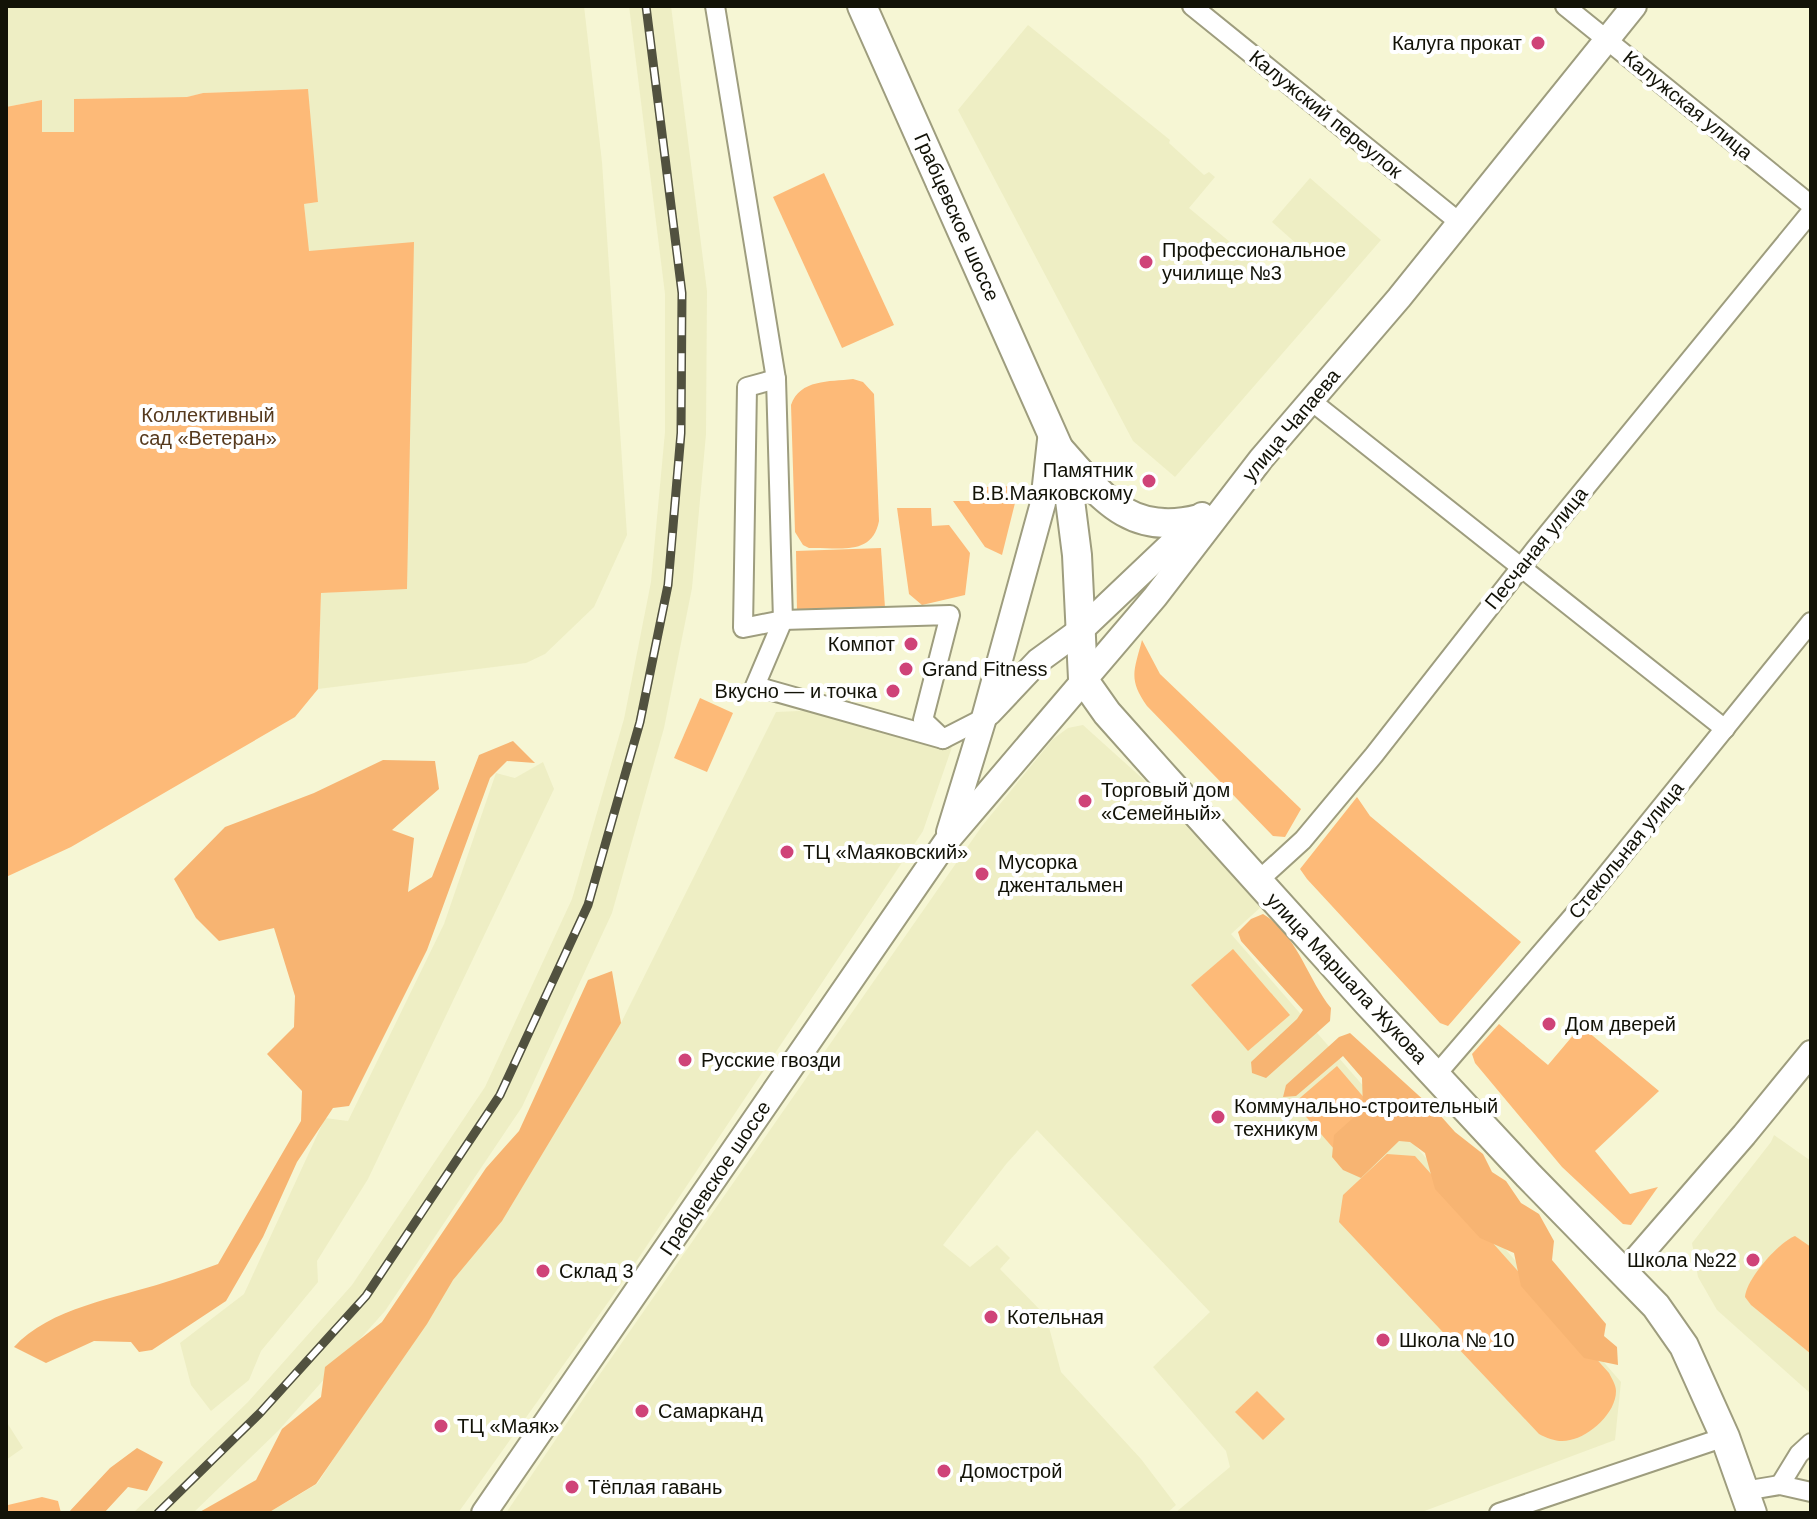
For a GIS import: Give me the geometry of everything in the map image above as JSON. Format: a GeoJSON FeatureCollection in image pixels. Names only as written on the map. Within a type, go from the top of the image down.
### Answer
{"type":"FeatureCollection","features":[{"type":"Feature","properties":{"kind":"main road","name":"Грабцевское шоссе"},"geometry":{"type":"LineString","coordinates":[[862,6],[1055,438]]}},
{"type":"Feature","properties":{"kind":"main road","name":"улица Чапаева"},"geometry":{"type":"LineString","coordinates":[[946,842],[1155,597],[1261,459],[1399,298],[1634,6]]}},
{"type":"Feature","properties":{"kind":"main road"},"geometry":{"type":"LineString","coordinates":[[1055,438],[1118,510],[1151,523],[1176,525],[1199,519]]}},
{"type":"Feature","properties":{"kind":"main road"},"geometry":{"type":"LineString","coordinates":[[1055,438],[1070,500],[1082,629],[1083,679]]}},
{"type":"Feature","properties":{"kind":"main road"},"geometry":{"type":"LineString","coordinates":[[946,842],[984,718],[1043,503],[1055,438]]}},
{"type":"Feature","properties":{"kind":"main road"},"geometry":{"type":"LineString","coordinates":[[984,718],[1038,661],[1082,629],[1261,459]]}},
{"type":"Feature","properties":{"kind":"main road","name":"улица Маршала Жукова"},"geometry":{"type":"LineString","coordinates":[[1083,679],[1107,713],[1258,881],[1528,1175],[1656,1306],[1684,1346],[1725,1437],[1748,1502]]}},
{"type":"Feature","properties":{"kind":"main road","name":"Грабцевское шоссе"},"geometry":{"type":"LineString","coordinates":[[484,1513],[946,842]]}},
{"type":"Feature","properties":{"kind":"main road"},"geometry":{"type":"LineString","coordinates":[[1625,1272],[1811,1053]]}},
{"type":"Feature","properties":{"kind":"street"},"geometry":{"type":"LineString","coordinates":[[715,6],[776,379],[783,620],[755,686],[943,739],[984,718]]}},
{"type":"Feature","properties":{"kind":"street","name":"Калужский переулок"},"geometry":{"type":"LineString","coordinates":[[1192,6],[1459,222]]}},
{"type":"Feature","properties":{"kind":"street","name":"Калужская улица"},"geometry":{"type":"LineString","coordinates":[[1565,6],[1811,205]]}},
{"type":"Feature","properties":{"kind":"street","name":"Песчаная улица"},"geometry":{"type":"LineString","coordinates":[[1258,881],[1303,840],[1811,212]]}},
{"type":"Feature","properties":{"kind":"street"},"geometry":{"type":"LineString","coordinates":[[776,379],[747,387],[743,628],[783,620],[950,615],[923,720],[943,739]]}},
{"type":"Feature","properties":{"kind":"street"},"geometry":{"type":"LineString","coordinates":[[1310,400],[1725,729]]}},
{"type":"Feature","properties":{"kind":"street","name":"Стекольная улица"},"geometry":{"type":"LineString","coordinates":[[1436,1075],[1573,916],[1811,622]]}},
{"type":"Feature","properties":{"kind":"street"},"geometry":{"type":"LineString","coordinates":[[1499,1513],[1725,1437]]}},
{"type":"Feature","properties":{"kind":"street"},"geometry":{"type":"LineString","coordinates":[[1748,1502],[1780,1485],[1799,1454],[1811,1443]]}},
{"type":"Feature","properties":{"kind":"street"},"geometry":{"type":"LineString","coordinates":[[1780,1485],[1811,1492]]}},
{"type":"Feature","properties":{"kind":"shaded area"},"geometry":{"type":"Polygon","coordinates":[[[6,6],[584,6],[602,162],[627,535],[594,607],[545,654],[526,663],[318,689],[321,593],[407,588],[308,251],[304,204],[318,202],[307,89],[203,93],[188,97],[75,99],[75,132],[42,133],[42,100],[6,107],[6,6]]]}},
{"type":"Feature","properties":{"kind":"shaded area"},"geometry":{"type":"Polygon","coordinates":[[[629,6],[671,6],[707,291],[706,434],[692,588],[664,728],[612,913],[522,1107],[385,1311],[278,1431],[193,1513],[133,1513],[248,1402],[352,1285],[485,1087],[572,899],[624,719],[651,582],[665,432],[665,294],[629,6]]]}},
{"type":"Feature","properties":{"kind":"shaded area","name":"Профессиональное училище №3"},"geometry":{"type":"Polygon","coordinates":[[[1028,25],[1170,140],[1169,143],[1204,175],[1209,172],[1215,177],[1189,208],[1272,277],[1299,246],[1272,222],[1310,178],[1381,240],[1175,477],[1133,441],[958,110],[1028,25]]]}},
{"type":"Feature","properties":{"kind":"shaded area"},"geometry":{"type":"Polygon","coordinates":[[[822,710],[952,747],[923,831],[624,1280],[458,1513],[268,1513],[317,1484],[621,1023],[776,712],[822,710]]]}},
{"type":"Feature","properties":{"kind":"shaded area"},"geometry":{"type":"Polygon","coordinates":[[[1083,725],[1143,779],[1261,907],[1231,934],[1621,1382],[1615,1440],[1419,1513],[1175,1513],[1230,1467],[1226,1451],[1153,1367],[1210,1312],[1037,1130],[943,1245],[970,1267],[997,1245],[1010,1258],[1000,1269],[1046,1316],[1061,1372],[1141,1459],[1176,1505],[1167,1513],[506,1513],[982,826],[1053,739],[1068,728],[1083,725]]]}},
{"type":"Feature","properties":{"kind":"shaded area"},"geometry":{"type":"Polygon","coordinates":[[[513,741],[535,763],[507,761],[490,778],[427,950],[349,1106],[333,1108],[297,1162],[263,1237],[226,1301],[152,1350],[139,1352],[131,1342],[94,1341],[46,1363],[14,1347],[46,1323],[65,1314],[218,1264],[301,1121],[302,1091],[267,1054],[294,1027],[295,996],[274,928],[219,941],[196,918],[174,879],[225,827],[314,793],[383,760],[435,761],[439,789],[392,830],[414,838],[408,892],[432,877],[479,755],[513,741]]]}},
{"type":"Feature","properties":{"kind":"shaded area"},"geometry":{"type":"Polygon","coordinates":[[[543,762],[554,789],[368,1179],[317,1261],[318,1282],[261,1351],[249,1380],[211,1411],[191,1385],[180,1343],[244,1294],[325,1118],[348,1121],[444,924],[496,773],[515,778],[543,762]]]}},
{"type":"Feature","properties":{"kind":"shaded area"},"geometry":{"type":"Polygon","coordinates":[[[1263,914],[1285,933],[1331,1008],[1330,1021],[1266,1078],[1252,1073],[1251,1062],[1303,1010],[1241,941],[1238,932],[1251,919],[1263,914]]]}},
{"type":"Feature","properties":{"kind":"shaded area"},"geometry":{"type":"Polygon","coordinates":[[[612,971],[621,1023],[502,1221],[453,1280],[427,1324],[316,1484],[268,1513],[198,1513],[256,1480],[282,1429],[321,1397],[325,1367],[382,1322],[486,1168],[519,1131],[588,980],[612,971]]]}},
{"type":"Feature","properties":{"kind":"shaded area"},"geometry":{"type":"Polygon","coordinates":[[[1350,1033],[1455,1132],[1483,1154],[1492,1172],[1506,1181],[1521,1203],[1539,1214],[1554,1241],[1552,1260],[1606,1324],[1604,1336],[1617,1347],[1618,1365],[1584,1358],[1521,1286],[1514,1253],[1480,1238],[1435,1189],[1425,1153],[1410,1142],[1399,1141],[1361,1178],[1343,1170],[1332,1157],[1334,1135],[1363,1109],[1362,1078],[1343,1056],[1296,1096],[1283,1097],[1286,1085],[1339,1037],[1350,1033]]]}},
{"type":"Feature","properties":{"kind":"shaded area","name":"Школа №22"},"geometry":{"type":"Polygon","coordinates":[[[1774,1135],[1811,1161],[1811,1394],[1717,1310],[1698,1277],[1692,1243],[1774,1135]]]}},
{"type":"Feature","properties":{"kind":"shaded area"},"geometry":{"type":"Polygon","coordinates":[[[6,1421],[23,1448],[6,1460],[6,1421]]]}},
{"type":"Feature","properties":{"kind":"shaded area"},"geometry":{"type":"Polygon","coordinates":[[[137,1448],[163,1462],[147,1491],[128,1487],[104,1513],[68,1513],[110,1468],[137,1448]]]}},
{"type":"Feature","properties":{"kind":"green space","name":"Коллективный сад «Ветеран»"},"geometry":{"type":"Polygon","coordinates":[[[308,89],[318,202],[304,204],[309,251],[414,242],[407,589],[321,593],[318,689],[295,717],[71,847],[6,877],[6,107],[42,100],[42,132],[74,132],[74,99],[187,97],[203,93],[308,89]]]}},
{"type":"Feature","properties":{"kind":"green space"},"geometry":{"type":"Polygon","coordinates":[[[824,173],[894,325],[842,348],[773,197],[824,173]]]}},
{"type":"Feature","properties":{"kind":"green space"},"geometry":{"type":"Polygon","coordinates":[[[853,379],[863,382],[874,394],[879,521],[869,540],[861,545],[842,549],[809,548],[803,545],[795,532],[791,405],[801,390],[808,386],[853,379]]]}},
{"type":"Feature","properties":{"kind":"green space"},"geometry":{"type":"Polygon","coordinates":[[[1012,486],[1015,503],[1002,555],[985,547],[953,501],[981,501],[985,487],[1012,486]]]}},
{"type":"Feature","properties":{"kind":"green space"},"geometry":{"type":"Polygon","coordinates":[[[897,508],[931,508],[932,526],[949,525],[970,553],[965,595],[922,605],[909,594],[897,508]]]}},
{"type":"Feature","properties":{"kind":"green space"},"geometry":{"type":"Polygon","coordinates":[[[881,548],[885,608],[797,612],[796,551],[881,548]]]}},
{"type":"Feature","properties":{"kind":"green space"},"geometry":{"type":"Polygon","coordinates":[[[1142,640],[1160,674],[1301,809],[1285,837],[1273,836],[1147,706],[1137,689],[1134,674],[1142,640]]]}},
{"type":"Feature","properties":{"kind":"green space"},"geometry":{"type":"Polygon","coordinates":[[[700,698],[733,713],[707,772],[674,758],[700,698]]]}},
{"type":"Feature","properties":{"kind":"green space"},"geometry":{"type":"Polygon","coordinates":[[[1357,797],[1370,816],[1521,942],[1448,1026],[1440,1023],[1300,869],[1357,797]]]}},
{"type":"Feature","properties":{"kind":"green space"},"geometry":{"type":"Polygon","coordinates":[[[1233,949],[1290,1015],[1248,1051],[1191,985],[1233,949]]]}},
{"type":"Feature","properties":{"kind":"green space"},"geometry":{"type":"Polygon","coordinates":[[[1499,1024],[1548,1065],[1581,1026],[1659,1091],[1595,1151],[1630,1194],[1658,1187],[1631,1225],[1623,1224],[1562,1167],[1475,1063],[1472,1054],[1499,1024]]]}},
{"type":"Feature","properties":{"kind":"green space"},"geometry":{"type":"Polygon","coordinates":[[[1337,1066],[1384,1121],[1341,1157],[1294,1103],[1337,1066]]]}},
{"type":"Feature","properties":{"kind":"green space"},"geometry":{"type":"Polygon","coordinates":[[[1387,1154],[1415,1156],[1609,1373],[1615,1386],[1615,1399],[1607,1415],[1593,1429],[1566,1441],[1539,1434],[1339,1222],[1343,1195],[1387,1154]]]}},
{"type":"Feature","properties":{"kind":"green space"},"geometry":{"type":"Polygon","coordinates":[[[1795,1236],[1811,1247],[1811,1354],[1745,1297],[1764,1262],[1795,1236]]]}},
{"type":"Feature","properties":{"kind":"green space"},"geometry":{"type":"Polygon","coordinates":[[[1257,1391],[1285,1419],[1263,1440],[1235,1412],[1257,1391]]]}},
{"type":"Feature","properties":{"kind":"green space"},"geometry":{"type":"Polygon","coordinates":[[[42,1497],[58,1501],[61,1513],[6,1513],[8,1505],[42,1497]]]}},
{"type":"Feature","properties":{"kind":"railway"},"geometry":{"type":"LineString","coordinates":[[158,1513],[260,1413],[366,1296],[500,1095],[588,905],[640,722],[668,585],[681,433],[682,293],[646,6]]}},
{"type":"Feature","properties":{"kind":"place","name":"Калуга прокат"},"geometry":{"type":"Point","coordinates":[1538,43]}},
{"type":"Feature","properties":{"kind":"place","name":"Профессиональное училище №3"},"geometry":{"type":"Point","coordinates":[1146,262]}},
{"type":"Feature","properties":{"kind":"place","name":"Памятник В.В.Маяковскому"},"geometry":{"type":"Point","coordinates":[1149,481]}},
{"type":"Feature","properties":{"kind":"place","name":"Компот"},"geometry":{"type":"Point","coordinates":[911,644]}},
{"type":"Feature","properties":{"kind":"place","name":"Grand Fitness"},"geometry":{"type":"Point","coordinates":[906,669]}},
{"type":"Feature","properties":{"kind":"place","name":"Вкусно — и точка"},"geometry":{"type":"Point","coordinates":[893,691]}},
{"type":"Feature","properties":{"kind":"place","name":"Торговый дом «Семейный»"},"geometry":{"type":"Point","coordinates":[1085,801]}},
{"type":"Feature","properties":{"kind":"place","name":"ТЦ «Маяковский»"},"geometry":{"type":"Point","coordinates":[787,852]}},
{"type":"Feature","properties":{"kind":"place","name":"Мусорка джентальмен"},"geometry":{"type":"Point","coordinates":[982,874]}},
{"type":"Feature","properties":{"kind":"place","name":"Дом дверей"},"geometry":{"type":"Point","coordinates":[1549,1024]}},
{"type":"Feature","properties":{"kind":"place","name":"Русские гвозди"},"geometry":{"type":"Point","coordinates":[685,1060]}},
{"type":"Feature","properties":{"kind":"place","name":"Коммунально-строительный техникум"},"geometry":{"type":"Point","coordinates":[1218,1117]}},
{"type":"Feature","properties":{"kind":"place","name":"Школа №22"},"geometry":{"type":"Point","coordinates":[1753,1260]}},
{"type":"Feature","properties":{"kind":"place","name":"Склад 3"},"geometry":{"type":"Point","coordinates":[543,1271]}},
{"type":"Feature","properties":{"kind":"place","name":"Котельная"},"geometry":{"type":"Point","coordinates":[991,1317]}},
{"type":"Feature","properties":{"kind":"place","name":"Школа № 10"},"geometry":{"type":"Point","coordinates":[1383,1340]}},
{"type":"Feature","properties":{"kind":"place","name":"Самарканд"},"geometry":{"type":"Point","coordinates":[642,1411]}},
{"type":"Feature","properties":{"kind":"place","name":"ТЦ «Маяк»"},"geometry":{"type":"Point","coordinates":[441,1426]}},
{"type":"Feature","properties":{"kind":"place","name":"Домострой"},"geometry":{"type":"Point","coordinates":[944,1471]}},
{"type":"Feature","properties":{"kind":"place","name":"Тёплая гавань"},"geometry":{"type":"Point","coordinates":[572,1487]}}]}
